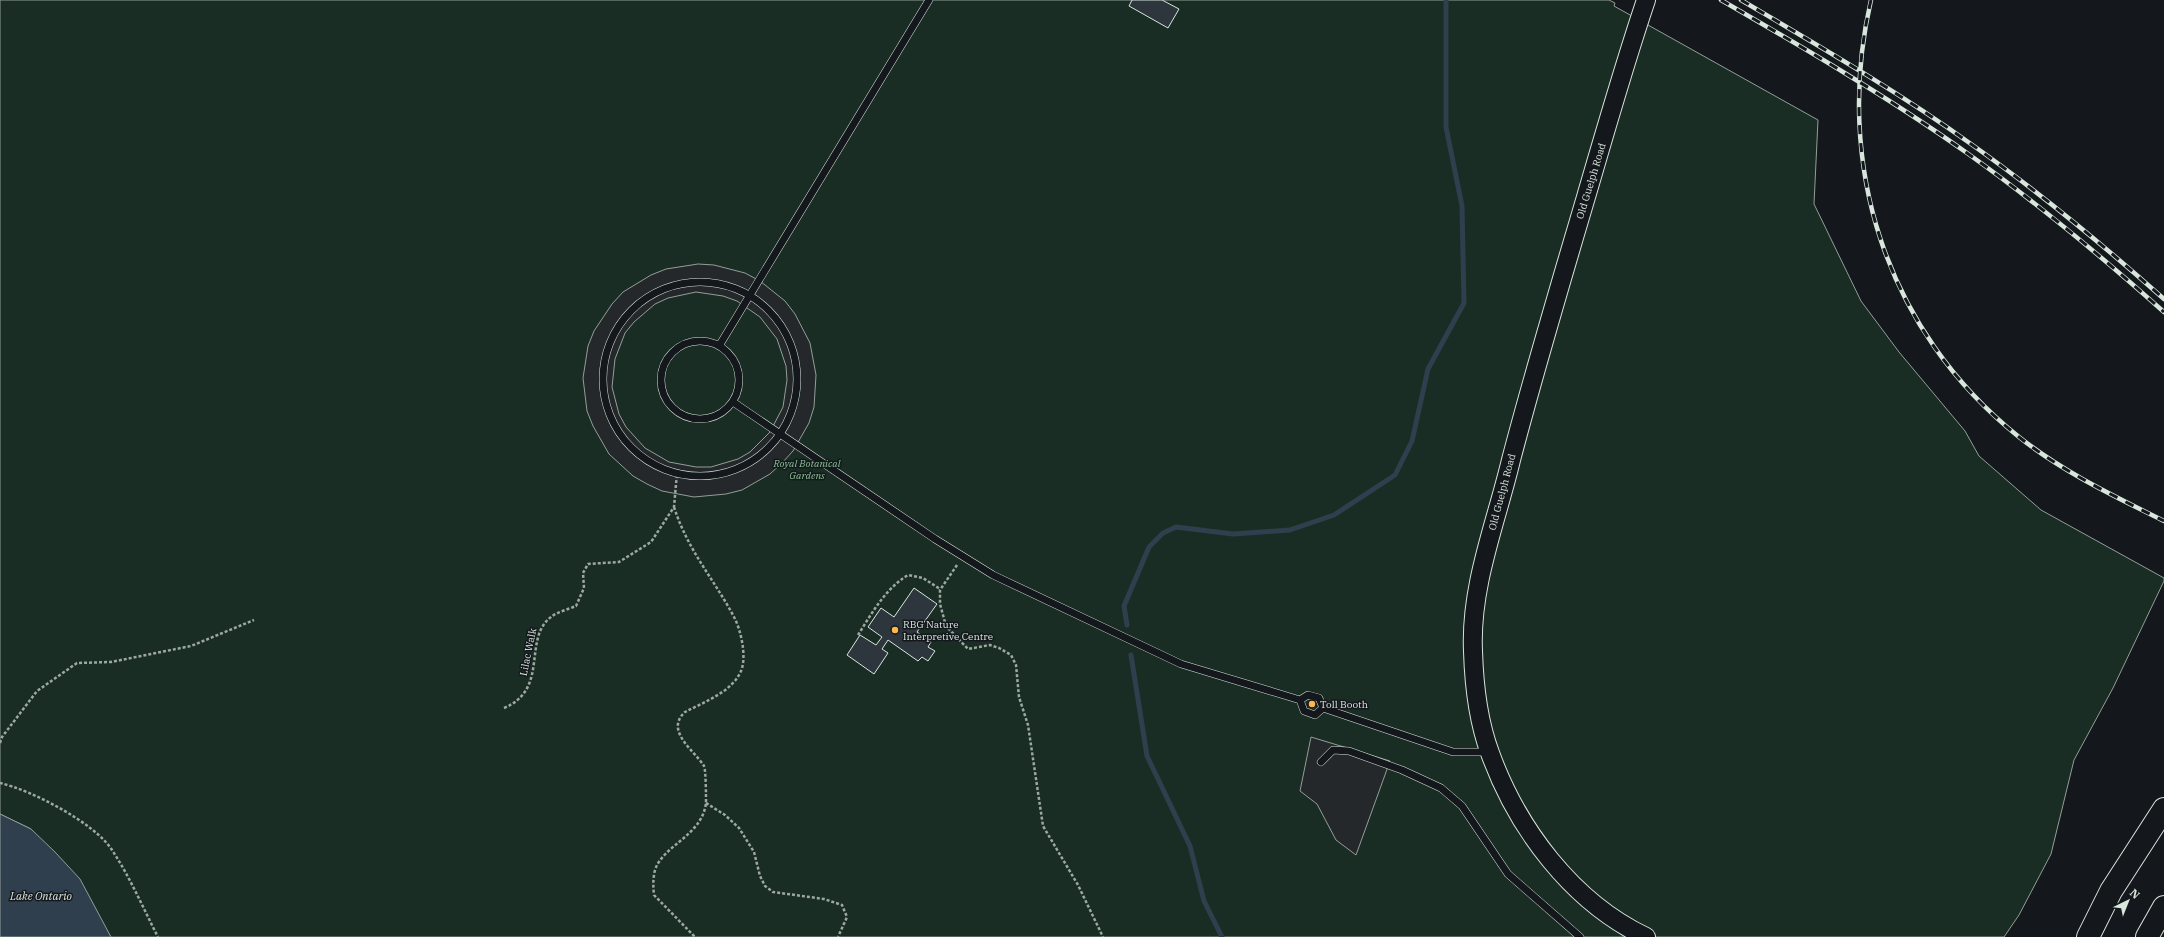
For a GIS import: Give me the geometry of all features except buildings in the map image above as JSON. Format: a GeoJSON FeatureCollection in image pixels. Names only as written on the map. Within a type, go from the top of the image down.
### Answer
{"type":"FeatureCollection","features":[{"type":"Feature","properties":{"kind":"highway"},"geometry":{"type":"LineString","coordinates":[[2088,937],[2111,891],[2164,809]]}},
{"type":"Feature","properties":{"kind":"highway"},"geometry":{"type":"LineString","coordinates":[[2147,937],[2164,907]]}},
{"type":"Feature","properties":{"kind":"street","name":"Old Guelph Road"},"geometry":{"type":"LineString","coordinates":[[1646,0],[1636,29],[1528,393],[1474,605],[1473,650],[1478,705],[1489,752],[1504,787],[1528,829],[1554,866],[1598,908],[1646,937]]}},
{"type":"Feature","properties":{"kind":"lane"},"geometry":{"type":"LineString","coordinates":[[719,346],[929,0]]}},
{"type":"Feature","properties":{"kind":"lane"},"geometry":{"type":"LineString","coordinates":[[687,283],[709,283],[723,285],[750,296],[769,311],[784,330],[796,365],[797,377],[795,402],[780,435],[760,456],[734,470],[706,476],[677,473],[663,469],[638,454],[628,444],[615,426],[607,406],[604,392],[603,377],[608,349],[621,323],[630,312],[653,294],[666,288],[687,283]]}},
{"type":"Feature","properties":{"kind":"lane"},"geometry":{"type":"LineString","coordinates":[[696,341],[708,342],[719,346],[732,358],[738,374],[738,391],[733,402],[725,411],[714,417],[702,420],[679,414],[669,406],[661,389],[661,371],[666,360],[674,350],[684,344],[696,341]]}},
{"type":"Feature","properties":{"kind":"lane"},"geometry":{"type":"LineString","coordinates":[[733,402],[780,435],[993,575],[1181,664],[1300,700],[1308,695],[1319,698],[1323,708],[1453,752],[1489,752]]}},
{"type":"Feature","properties":{"kind":"lane"},"geometry":{"type":"LineString","coordinates":[[1300,700],[1304,711],[1309,713],[1315,715],[1323,708]]}},
{"type":"Feature","properties":{"kind":"lane"},"geometry":{"type":"LineString","coordinates":[[1322,762],[1333,750],[1348,751],[1402,770],[1441,788],[1462,806],[1508,874],[1580,937]]}},
{"type":"Feature","properties":{"kind":"path","name":"Lilac Walk"},"geometry":{"type":"LineString","coordinates":[[504,708],[514,704],[529,685],[534,672],[537,640],[542,626],[551,616],[576,606],[584,588],[583,573],[588,564],[619,562],[651,542],[674,507],[677,473]]}},
{"type":"Feature","properties":{"kind":"path"},"geometry":{"type":"LineString","coordinates":[[674,507],[681,527],[693,550],[735,618],[744,660],[741,672],[727,688],[680,717],[679,724],[681,739],[704,767],[706,803],[693,830],[662,859],[656,869],[653,882],[654,895],[695,937]]}},
{"type":"Feature","properties":{"kind":"path"},"geometry":{"type":"LineString","coordinates":[[962,556],[940,590],[940,604],[946,626],[968,649],[990,645],[1011,655],[1016,665],[1018,697],[1028,725],[1043,826],[1078,885],[1103,937]]}},
{"type":"Feature","properties":{"kind":"path"},"geometry":{"type":"LineString","coordinates":[[858,635],[886,593],[898,581],[908,575],[923,578],[940,590]]}},
{"type":"Feature","properties":{"kind":"path"},"geometry":{"type":"LineString","coordinates":[[0,743],[2,737],[36,691],[76,663],[112,662],[191,646],[254,620]]}},
{"type":"Feature","properties":{"kind":"path"},"geometry":{"type":"LineString","coordinates":[[0,783],[37,796],[90,827],[112,849],[158,937]]}},
{"type":"Feature","properties":{"kind":"path"},"geometry":{"type":"LineString","coordinates":[[706,803],[725,815],[739,828],[754,852],[760,876],[765,886],[773,892],[824,899],[842,905],[847,917],[838,937]]}},
{"type":"Feature","properties":{"kind":"green space","name":"Royal Botanical Gardens"},"geometry":{"type":"Polygon","coordinates":[[[0,0],[1609,0],[1615,3],[1614,6],[1818,120],[1814,204],[1861,301],[1899,352],[1965,431],[1979,456],[2041,510],[2164,578],[2164,581],[2113,688],[2074,760],[2051,854],[2019,915],[2004,937],[111,937],[31,829],[0,814],[0,0]]]}},
{"type":"Feature","properties":{"kind":"shaded area"},"geometry":{"type":"Polygon","coordinates":[[[698,264],[714,265],[745,273],[760,281],[785,301],[795,314],[810,343],[816,375],[814,407],[809,423],[793,451],[782,463],[770,474],[742,490],[726,494],[694,497],[662,491],[647,484],[633,476],[609,454],[593,426],[587,411],[583,378],[588,346],[594,331],[612,304],[623,292],[651,275],[666,269],[698,264]],[[696,292],[668,298],[655,304],[634,322],[625,333],[615,359],[612,387],[619,414],[626,427],[645,448],[669,462],[696,467],[711,467],[738,459],[750,452],[770,432],[783,407],[787,380],[786,366],[777,339],[760,317],[737,301],[723,296],[696,292]]]}},
{"type":"Feature","properties":{"kind":"shaded area"},"geometry":{"type":"Polygon","coordinates":[[[1311,737],[1390,761],[1356,855],[1336,840],[1317,804],[1300,791],[1311,737]]]}},
{"type":"Feature","properties":{"kind":"water","name":"Lake Ontario"},"geometry":{"type":"Polygon","coordinates":[[[0,814],[31,829],[80,879],[111,937],[0,937],[0,814]]]}},
{"type":"Feature","properties":{"kind":"waterway"},"geometry":{"type":"LineString","coordinates":[[1127,625],[1124,606],[1149,547],[1163,533],[1176,527],[1233,534],[1290,530],[1334,515],[1395,475],[1412,441],[1428,369],[1464,303],[1462,206],[1446,127],[1446,0]]}},
{"type":"Feature","properties":{"kind":"waterway"},"geometry":{"type":"LineString","coordinates":[[1131,655],[1147,756],[1190,846],[1204,901],[1222,937]]}},
{"type":"Feature","properties":{"kind":"railway"},"geometry":{"type":"LineString","coordinates":[[1721,0],[1907,112],[1967,153],[2068,230],[2164,312]]}},
{"type":"Feature","properties":{"kind":"railway"},"geometry":{"type":"LineString","coordinates":[[1741,0],[1829,52],[1943,124],[2070,219],[2164,299]]}},
{"type":"Feature","properties":{"kind":"railway"},"geometry":{"type":"LineString","coordinates":[[1871,0],[1861,62],[1859,123],[1866,182],[1881,240],[1904,295],[1934,347],[1973,395],[2019,437],[2036,450],[2071,472],[2108,493],[2164,521]]}},
{"type":"Feature","properties":{"kind":"place","name":"RBG Nature Interpretive Centre"},"geometry":{"type":"Point","coordinates":[895,630]}},
{"type":"Feature","properties":{"kind":"place","name":"Toll Booth"},"geometry":{"type":"Point","coordinates":[1312,704]}}]}
